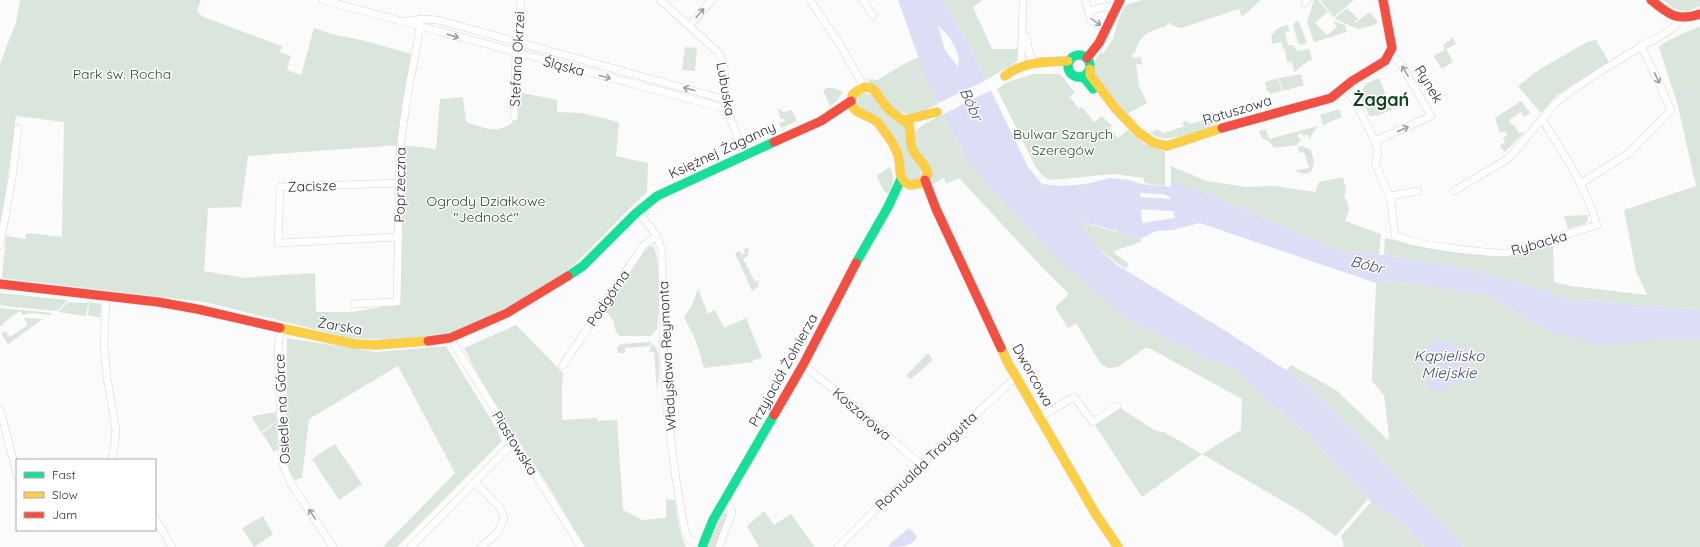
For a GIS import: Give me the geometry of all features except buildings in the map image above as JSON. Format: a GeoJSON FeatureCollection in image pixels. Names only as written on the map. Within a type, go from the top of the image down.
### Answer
{"type":"FeatureCollection","features":[{"type":"Feature","properties":{"kind":"street","name":"Śląska"},"geometry":{"type":"LineString","coordinates":[[323,0],[340,2],[428,29],[727,109]]}},
{"type":"Feature","properties":{"kind":"street","name":"Stefana Okrzei"},"geometry":{"type":"LineString","coordinates":[[514,117],[516,53],[520,43],[521,0]]}},
{"type":"Feature","properties":{"kind":"street","name":"Lubuska"},"geometry":{"type":"LineString","coordinates":[[660,0],[714,47],[721,57],[725,71],[727,109],[744,155]]}},
{"type":"Feature","properties":{"kind":"street"},"geometry":{"type":"LineString","coordinates":[[689,26],[712,0]]}},
{"type":"Feature","properties":{"kind":"street"},"geometry":{"type":"LineString","coordinates":[[810,0],[841,46],[864,87],[872,88],[889,110],[904,120],[910,128],[937,112],[904,120]]}},
{"type":"Feature","properties":{"kind":"street"},"geometry":{"type":"LineString","coordinates":[[863,0],[873,16]]}},
{"type":"Feature","properties":{"kind":"street"},"geometry":{"type":"LineString","coordinates":[[1021,67],[1023,0]]}},
{"type":"Feature","properties":{"kind":"street"},"geometry":{"type":"LineString","coordinates":[[1086,0],[1092,21],[1107,31]]}},
{"type":"Feature","properties":{"kind":"street"},"geometry":{"type":"LineString","coordinates":[[1087,58],[1097,48],[1107,31],[1114,10],[1120,0]]}},
{"type":"Feature","properties":{"kind":"street"},"geometry":{"type":"LineString","coordinates":[[1382,0],[1391,44],[1390,54],[1383,63],[1352,81],[1344,88],[1355,101],[1375,141],[1378,154],[1375,163],[1389,196],[1418,191]]}},
{"type":"Feature","properties":{"kind":"street"},"geometry":{"type":"LineString","coordinates":[[1651,0],[1672,16],[1681,18],[1694,17],[1700,14]]}},
{"type":"Feature","properties":{"kind":"street"},"geometry":{"type":"LineString","coordinates":[[1089,10],[1108,6],[1114,10]]}},
{"type":"Feature","properties":{"kind":"street"},"geometry":{"type":"LineString","coordinates":[[1023,18],[1030,56],[1036,63]]}},
{"type":"Feature","properties":{"kind":"street"},"geometry":{"type":"LineString","coordinates":[[1454,191],[1509,158],[1564,96],[1641,46],[1672,29],[1681,18]]}},
{"type":"Feature","properties":{"kind":"street","name":"Śląska"},"geometry":{"type":"LineString","coordinates":[[402,21],[431,19],[727,100]]}},
{"type":"Feature","properties":{"kind":"street"},"geometry":{"type":"LineString","coordinates":[[428,29],[431,19]]}},
{"type":"Feature","properties":{"kind":"street","name":"Poprzeczna"},"geometry":{"type":"LineString","coordinates":[[354,304],[397,302],[400,148],[420,26]]}},
{"type":"Feature","properties":{"kind":"street"},"geometry":{"type":"LineString","coordinates":[[1542,119],[1562,149],[1582,184],[1630,152],[1671,110],[1641,46]]}},
{"type":"Feature","properties":{"kind":"street"},"geometry":{"type":"LineString","coordinates":[[1068,65],[1036,63],[1009,72],[1005,76],[1039,68],[1054,68],[1068,65],[1073,56],[1077,54],[1087,58],[1090,69],[1086,75],[1081,77],[1074,76],[1068,65]]}},
{"type":"Feature","properties":{"kind":"street","name":"Rynek"},"geometry":{"type":"LineString","coordinates":[[1375,141],[1431,116],[1400,62],[1390,54]]}},
{"type":"Feature","properties":{"kind":"street","name":"Ratuszowa"},"geometry":{"type":"LineString","coordinates":[[1090,69],[1090,75],[1116,109],[1139,133]]}},
{"type":"Feature","properties":{"kind":"street","name":"Ratuszowa"},"geometry":{"type":"LineString","coordinates":[[1081,77],[1085,79],[1106,106],[1119,119],[1154,143],[1167,146],[1179,144],[1226,127],[1331,98],[1344,88]]}},
{"type":"Feature","properties":{"kind":"street","name":"Księżnej Żaganny"},"geometry":{"type":"LineString","coordinates":[[638,211],[661,194],[821,121],[851,101],[852,95],[857,90],[864,87]]}},
{"type":"Feature","properties":{"kind":"street"},"geometry":{"type":"LineString","coordinates":[[851,101],[852,107],[857,112],[873,119],[885,132],[897,153],[900,165],[898,174],[901,179]]}},
{"type":"Feature","properties":{"kind":"street","name":"Księżnej Żaganny"},"geometry":{"type":"LineString","coordinates":[[821,121],[830,120],[851,111],[857,112]]}},
{"type":"Feature","properties":{"kind":"street"},"geometry":{"type":"LineString","coordinates":[[0,245],[12,178],[18,128]]}},
{"type":"Feature","properties":{"kind":"street","name":"Dworcowa"},"geometry":{"type":"LineString","coordinates":[[910,128],[913,150],[927,168],[928,174],[925,180],[930,189],[936,209],[1016,377],[1095,513],[1118,547]]}},
{"type":"Feature","properties":{"kind":"street","name":"Dworcowa"},"geometry":{"type":"LineString","coordinates":[[901,179],[913,185],[936,209]]}},
{"type":"Feature","properties":{"kind":"street","name":"Przyjaciół Żołnierza"},"geometry":{"type":"LineString","coordinates":[[702,546],[710,527],[803,365],[848,276],[888,207],[901,179]]}},
{"type":"Feature","properties":{"kind":"street","name":"Przyjaciół Żołnierza"},"geometry":{"type":"LineString","coordinates":[[888,207],[900,194],[913,185],[925,180]]}},
{"type":"Feature","properties":{"kind":"street","name":"Zacisze"},"geometry":{"type":"LineString","coordinates":[[399,237],[278,243],[280,187],[400,183]]}},
{"type":"Feature","properties":{"kind":"street","name":"Rybacka"},"geometry":{"type":"LineString","coordinates":[[1389,196],[1391,200],[1393,230],[1395,235],[1401,239],[1496,253],[1509,252],[1597,225],[1582,184]]}},
{"type":"Feature","properties":{"kind":"street","name":"Władysława Reymonta"},"geometry":{"type":"LineString","coordinates":[[638,211],[657,236],[662,252],[663,339],[667,411],[683,526],[690,543],[702,546]]}},
{"type":"Feature","properties":{"kind":"street","name":"Żarska"},"geometry":{"type":"LineString","coordinates":[[0,284],[158,302],[197,309],[335,340],[374,345],[414,343],[450,338],[507,313],[584,266],[638,211]]}},
{"type":"Feature","properties":{"kind":"street","name":"Podgórna"},"geometry":{"type":"LineString","coordinates":[[563,365],[643,246],[657,236]]}},
{"type":"Feature","properties":{"kind":"street"},"geometry":{"type":"LineString","coordinates":[[106,297],[104,345],[108,385],[116,424],[116,442],[111,457]]}},
{"type":"Feature","properties":{"kind":"street","name":"Osiedle na Górce"},"geometry":{"type":"LineString","coordinates":[[282,329],[278,351],[283,464],[290,482],[333,547]]}},
{"type":"Feature","properties":{"kind":"street","name":"Piastowska"},"geometry":{"type":"LineString","coordinates":[[450,338],[580,547]]}},
{"type":"Feature","properties":{"kind":"street","name":"Koszarowa"},"geometry":{"type":"LineString","coordinates":[[803,365],[836,391],[920,465]]}},
{"type":"Feature","properties":{"kind":"street","name":"Romualda Traugutta"},"geometry":{"type":"LineString","coordinates":[[838,547],[920,465],[1016,377]]}},
{"type":"Feature","properties":{"kind":"street"},"geometry":{"type":"LineString","coordinates":[[1040,417],[1074,397],[1093,422],[1117,406]]}},
{"type":"Feature","properties":{"kind":"street"},"geometry":{"type":"LineString","coordinates":[[0,410],[16,471]]}},
{"type":"Feature","properties":{"kind":"street"},"geometry":{"type":"LineString","coordinates":[[410,547],[514,442]]}},
{"type":"Feature","properties":{"kind":"street"},"geometry":{"type":"LineString","coordinates":[[475,482],[500,508],[504,518],[498,532],[481,547]]}},
{"type":"Feature","properties":{"kind":"street"},"geometry":{"type":"LineString","coordinates":[[719,547],[732,512],[730,507],[724,502]]}},
{"type":"Feature","properties":{"kind":"street"},"geometry":{"type":"LineString","coordinates":[[156,520],[172,547]]}},
{"type":"Feature","properties":{"kind":"green space"},"geometry":{"type":"Polygon","coordinates":[[[20,0],[201,0],[197,11],[203,17],[282,46],[280,52],[291,56],[287,70],[301,75],[314,28],[332,34],[365,41],[415,55],[401,145],[436,149],[440,99],[463,97],[466,122],[487,129],[499,129],[505,127],[518,117],[519,92],[557,100],[557,112],[581,113],[619,122],[616,156],[648,163],[647,192],[578,261],[546,287],[456,334],[426,338],[350,338],[205,302],[2,278],[6,236],[25,239],[27,233],[62,237],[64,122],[16,116],[0,233],[0,64],[16,22],[20,0]],[[401,145],[248,156],[241,207],[208,208],[204,271],[245,278],[315,273],[316,312],[353,312],[398,304],[401,145]]]}},
{"type":"Feature","properties":{"kind":"green space"},"geometry":{"type":"Polygon","coordinates":[[[943,0],[983,0],[973,7],[992,49],[1018,49],[1017,60],[1015,63],[986,80],[970,47],[943,0]]]}},
{"type":"Feature","properties":{"kind":"green space"},"geometry":{"type":"Polygon","coordinates":[[[1142,0],[1261,0],[1242,17],[1239,9],[1181,28],[1167,23],[1167,26],[1146,34],[1140,41],[1135,53],[1132,54],[1132,58],[1141,57],[1142,64],[1136,64],[1139,86],[1147,103],[1127,114],[1093,72],[1094,62],[1101,52],[1103,54],[1113,39],[1119,18],[1126,5],[1142,0]]]}},
{"type":"Feature","properties":{"kind":"green space"},"geometry":{"type":"Polygon","coordinates":[[[1314,0],[1318,0],[1333,17],[1327,12],[1315,23],[1327,35],[1337,27],[1333,21],[1345,25],[1347,32],[1314,42],[1307,22],[1314,0]]]}},
{"type":"Feature","properties":{"kind":"green space"},"geometry":{"type":"Polygon","coordinates":[[[1320,0],[1354,0],[1334,17],[1320,0]]]}},
{"type":"Feature","properties":{"kind":"green space"},"geometry":{"type":"Polygon","coordinates":[[[1663,0],[1700,0],[1700,6],[1689,11],[1681,11],[1677,10],[1663,0]]]}},
{"type":"Feature","properties":{"kind":"green space"},"geometry":{"type":"Polygon","coordinates":[[[1347,8],[1358,19],[1354,22],[1355,23],[1370,12],[1378,22],[1374,25],[1358,29],[1335,18],[1347,8]]]}},
{"type":"Feature","properties":{"kind":"green space"},"geometry":{"type":"Polygon","coordinates":[[[1296,21],[1299,22],[1306,40],[1306,43],[1302,45],[1298,43],[1293,25],[1296,21]]]}},
{"type":"Feature","properties":{"kind":"green space"},"geometry":{"type":"Polygon","coordinates":[[[1288,25],[1290,31],[1285,32],[1288,45],[1293,45],[1297,51],[1309,49],[1312,60],[1305,63],[1294,72],[1292,61],[1287,63],[1285,49],[1283,49],[1281,42],[1272,44],[1271,40],[1277,29],[1288,25]]]}},
{"type":"Feature","properties":{"kind":"green space"},"geometry":{"type":"Polygon","coordinates":[[[1700,26],[1700,310],[1569,299],[1494,275],[1430,262],[1384,255],[1385,238],[1493,253],[1553,242],[1554,282],[1571,286],[1647,295],[1636,271],[1624,210],[1696,186],[1678,106],[1659,47],[1667,41],[1700,26]]]}},
{"type":"Feature","properties":{"kind":"green space"},"geometry":{"type":"Polygon","coordinates":[[[1453,38],[1456,44],[1446,49],[1453,62],[1442,69],[1433,56],[1445,50],[1443,45],[1453,38]]]}},
{"type":"Feature","properties":{"kind":"green space"},"geometry":{"type":"Polygon","coordinates":[[[1596,40],[1609,62],[1557,95],[1541,113],[1518,86],[1540,69],[1587,42],[1596,40]]]}},
{"type":"Feature","properties":{"kind":"green space"},"geometry":{"type":"Polygon","coordinates":[[[685,47],[697,48],[695,71],[682,70],[685,47]]]}},
{"type":"Feature","properties":{"kind":"green space"},"geometry":{"type":"Polygon","coordinates":[[[919,57],[938,104],[916,113],[905,113],[893,107],[867,79],[877,80],[919,57]]]}},
{"type":"Feature","properties":{"kind":"green space","name":"Bulwar Szarych Szeregów"},"geometry":{"type":"Polygon","coordinates":[[[1033,74],[1060,74],[1075,92],[1070,97],[1079,109],[1082,107],[1094,122],[1102,116],[1112,126],[1109,128],[1118,138],[1128,130],[1144,144],[1165,151],[1165,186],[1144,183],[1144,178],[1114,174],[1051,180],[1044,177],[1036,168],[997,89],[1008,82],[1033,74]]]}},
{"type":"Feature","properties":{"kind":"green space"},"geometry":{"type":"Polygon","coordinates":[[[1301,74],[1304,85],[1283,91],[1279,78],[1301,74]]]}},
{"type":"Feature","properties":{"kind":"green space"},"geometry":{"type":"Polygon","coordinates":[[[1278,78],[1282,91],[1270,94],[1267,90],[1265,82],[1278,78]]]}},
{"type":"Feature","properties":{"kind":"green space"},"geometry":{"type":"Polygon","coordinates":[[[1379,78],[1392,110],[1370,117],[1360,96],[1365,84],[1379,78]]]}},
{"type":"Feature","properties":{"kind":"green space"},"geometry":{"type":"Polygon","coordinates":[[[834,88],[843,92],[836,102],[830,106],[823,90],[834,88]]]}},
{"type":"Feature","properties":{"kind":"green space"},"geometry":{"type":"Polygon","coordinates":[[[865,93],[871,95],[904,126],[921,170],[920,177],[914,180],[909,180],[905,176],[875,116],[860,108],[857,104],[858,96],[865,93]]]}},
{"type":"Feature","properties":{"kind":"green space"},"geometry":{"type":"Polygon","coordinates":[[[1521,101],[1530,113],[1524,117],[1521,112],[1509,120],[1519,133],[1525,132],[1505,152],[1500,145],[1505,142],[1503,138],[1507,135],[1505,131],[1500,133],[1495,118],[1521,101]]]}},
{"type":"Feature","properties":{"kind":"green space"},"geometry":{"type":"Polygon","coordinates":[[[777,109],[784,112],[792,110],[797,121],[781,128],[779,123],[785,121],[784,119],[781,119],[777,109]]]}},
{"type":"Feature","properties":{"kind":"green space"},"geometry":{"type":"Polygon","coordinates":[[[1339,109],[1342,117],[1323,125],[1320,115],[1339,109]]]}},
{"type":"Feature","properties":{"kind":"green space"},"geometry":{"type":"Polygon","coordinates":[[[1213,112],[1218,123],[1192,133],[1173,138],[1164,138],[1156,136],[1150,132],[1158,130],[1164,133],[1185,126],[1181,123],[1186,121],[1191,124],[1214,117],[1210,114],[1213,112]]]}},
{"type":"Feature","properties":{"kind":"green space"},"geometry":{"type":"Polygon","coordinates":[[[943,114],[958,144],[991,189],[1128,319],[1206,358],[1233,368],[1265,399],[1308,434],[1368,499],[1336,536],[1300,511],[1202,454],[1241,430],[1242,399],[1151,349],[1145,348],[1118,367],[1108,368],[1101,364],[1076,323],[1068,328],[1055,307],[1069,294],[959,178],[946,184],[944,178],[930,186],[916,149],[915,135],[917,130],[922,125],[943,114]]]}},
{"type":"Feature","properties":{"kind":"green space"},"geometry":{"type":"Polygon","coordinates":[[[1318,126],[1309,139],[1308,134],[1304,136],[1300,133],[1297,136],[1301,140],[1297,145],[1274,148],[1268,141],[1262,138],[1259,131],[1266,129],[1269,139],[1318,126]]]}},
{"type":"Feature","properties":{"kind":"green space"},"geometry":{"type":"Polygon","coordinates":[[[1302,146],[1311,150],[1314,163],[1311,172],[1304,174],[1294,171],[1309,168],[1304,152],[1299,153],[1298,147],[1302,146]]]}},
{"type":"Feature","properties":{"kind":"green space"},"geometry":{"type":"Polygon","coordinates":[[[1171,166],[1207,181],[1246,187],[1275,186],[1315,192],[1319,182],[1343,177],[1346,189],[1344,198],[1346,198],[1349,210],[1345,221],[1381,234],[1379,255],[1356,251],[1349,255],[1207,193],[1171,182],[1171,166]]]}},
{"type":"Feature","properties":{"kind":"green space"},"geometry":{"type":"Polygon","coordinates":[[[890,167],[893,180],[888,194],[884,191],[877,177],[890,167]]]}},
{"type":"Feature","properties":{"kind":"green space"},"geometry":{"type":"Polygon","coordinates":[[[1587,215],[1588,220],[1585,224],[1568,229],[1564,216],[1587,215]]]}},
{"type":"Feature","properties":{"kind":"green space"},"geometry":{"type":"Polygon","coordinates":[[[1082,222],[1140,239],[1141,242],[1113,252],[1129,264],[1125,269],[1097,247],[1080,225],[1079,223],[1082,222]]]}},
{"type":"Feature","properties":{"kind":"green space"},"geometry":{"type":"Polygon","coordinates":[[[650,246],[654,247],[659,276],[657,330],[652,334],[652,336],[620,336],[616,332],[613,320],[605,311],[644,252],[650,246]]]}},
{"type":"Feature","properties":{"kind":"green space"},"geometry":{"type":"Polygon","coordinates":[[[749,247],[748,256],[743,258],[755,282],[759,280],[758,287],[752,291],[735,253],[740,251],[742,255],[745,253],[743,250],[749,247]]]}},
{"type":"Feature","properties":{"kind":"green space"},"geometry":{"type":"Polygon","coordinates":[[[1389,281],[1486,295],[1546,329],[1663,339],[1700,339],[1700,547],[1464,547],[1351,428],[1311,389],[1286,370],[1291,365],[1336,390],[1388,440],[1389,436],[1384,395],[1372,381],[1376,283],[1389,281]]]}},
{"type":"Feature","properties":{"kind":"green space"},"geometry":{"type":"Polygon","coordinates":[[[698,289],[708,314],[715,310],[724,328],[746,318],[762,357],[760,359],[753,360],[753,362],[704,368],[696,341],[684,317],[692,305],[698,289]]]}},
{"type":"Feature","properties":{"kind":"green space"},"geometry":{"type":"Polygon","coordinates":[[[0,293],[68,300],[57,311],[4,306],[0,305],[0,293]]]}},
{"type":"Feature","properties":{"kind":"green space"},"geometry":{"type":"Polygon","coordinates":[[[68,302],[88,303],[86,316],[58,312],[68,302]]]}},
{"type":"Feature","properties":{"kind":"green space"},"geometry":{"type":"Polygon","coordinates":[[[89,302],[101,304],[100,318],[88,315],[89,302]]]}},
{"type":"Feature","properties":{"kind":"green space"},"geometry":{"type":"Polygon","coordinates":[[[0,308],[52,313],[49,315],[32,313],[23,315],[20,311],[3,323],[3,326],[0,326],[0,308]]]}},
{"type":"Feature","properties":{"kind":"green space"},"geometry":{"type":"Polygon","coordinates":[[[24,318],[43,319],[8,344],[1,334],[5,331],[10,337],[28,325],[24,318]]]}},
{"type":"Feature","properties":{"kind":"green space"},"geometry":{"type":"Polygon","coordinates":[[[516,325],[563,373],[562,420],[597,418],[597,421],[617,420],[623,510],[642,520],[666,518],[666,499],[675,500],[679,528],[686,547],[585,547],[551,490],[484,387],[464,348],[516,325]]]}},
{"type":"Feature","properties":{"kind":"green space"},"geometry":{"type":"Polygon","coordinates":[[[287,338],[376,352],[446,346],[498,431],[502,441],[397,547],[383,547],[455,473],[398,366],[309,419],[302,478],[295,480],[288,470],[286,447],[287,338]]]}},
{"type":"Feature","properties":{"kind":"green space"},"geometry":{"type":"Polygon","coordinates":[[[652,342],[649,346],[625,348],[625,353],[618,353],[617,347],[621,344],[652,342]]]}},
{"type":"Feature","properties":{"kind":"green space"},"geometry":{"type":"Polygon","coordinates":[[[652,344],[658,352],[659,358],[657,390],[654,352],[649,352],[652,344]]]}},
{"type":"Feature","properties":{"kind":"green space"},"geometry":{"type":"Polygon","coordinates":[[[928,353],[933,360],[911,379],[906,376],[928,353]]]}},
{"type":"Feature","properties":{"kind":"green space"},"geometry":{"type":"Polygon","coordinates":[[[1117,406],[1156,431],[1164,432],[1202,454],[1142,497],[1093,422],[1117,406]]]}},
{"type":"Feature","properties":{"kind":"green space"},"geometry":{"type":"Polygon","coordinates":[[[276,412],[277,421],[261,432],[252,418],[253,416],[276,412]]]}},
{"type":"Feature","properties":{"kind":"green space"},"geometry":{"type":"Polygon","coordinates":[[[277,422],[278,449],[274,452],[262,433],[277,422]]]}},
{"type":"Feature","properties":{"kind":"green space"},"geometry":{"type":"Polygon","coordinates":[[[335,444],[362,484],[339,500],[312,459],[335,444]]]}},
{"type":"Feature","properties":{"kind":"green space"},"geometry":{"type":"Polygon","coordinates":[[[1371,502],[1406,526],[1424,547],[1344,547],[1341,536],[1371,502]]]}},
{"type":"Feature","properties":{"kind":"green space"},"geometry":{"type":"Polygon","coordinates":[[[764,511],[774,525],[791,514],[815,547],[759,547],[747,526],[764,511]]]}},
{"type":"Feature","properties":{"kind":"green space"},"geometry":{"type":"Polygon","coordinates":[[[724,513],[726,513],[727,516],[718,547],[708,547],[712,535],[724,513]]]}},
{"type":"Feature","properties":{"kind":"green space"},"geometry":{"type":"Polygon","coordinates":[[[263,516],[273,534],[254,547],[242,528],[263,516]]]}},
{"type":"Feature","properties":{"kind":"water"},"geometry":{"type":"Polygon","coordinates":[[[898,0],[943,0],[970,47],[1028,167],[1042,184],[1061,186],[1086,184],[1111,178],[1129,180],[1141,184],[1171,187],[1171,182],[1176,183],[1207,193],[1349,255],[1356,251],[1430,262],[1494,275],[1569,299],[1700,310],[1700,339],[1663,339],[1599,346],[1546,329],[1486,295],[1389,281],[1376,283],[1200,223],[1173,230],[1156,231],[1140,239],[1099,226],[1080,223],[1097,247],[1117,265],[1224,330],[1286,370],[1311,389],[1351,428],[1464,547],[1424,547],[1406,526],[1371,502],[1308,434],[1265,399],[1233,368],[1206,358],[1128,319],[1070,270],[991,189],[968,160],[949,127],[924,73],[898,0]],[[938,26],[945,50],[958,67],[959,61],[954,44],[938,26]],[[1140,193],[1142,223],[1175,218],[1170,197],[1162,194],[1140,193]]]}},
{"type":"Feature","properties":{"kind":"water","name":"Kąpielisko Miejskie"},"geometry":{"type":"Polygon","coordinates":[[[1429,340],[1449,341],[1449,346],[1466,348],[1468,351],[1467,361],[1469,362],[1469,371],[1467,371],[1466,382],[1464,384],[1448,385],[1447,390],[1428,389],[1429,340]]]}},
{"type":"Feature","properties":{"kind":"water"},"geometry":{"type":"Polygon","coordinates":[[[909,528],[917,536],[915,540],[905,546],[888,547],[892,542],[909,528]]]}},
{"type":"Feature","properties":{"kind":"pier"},"geometry":{"type":"Polygon","coordinates":[[[988,79],[993,89],[942,115],[937,104],[988,79]]]}},
{"type":"Feature","properties":{"kind":"waterway"},"geometry":{"type":"LineString","coordinates":[[1681,91],[1690,91]]}},
{"type":"Feature","properties":{"kind":"waterway","name":"Bóbr"},"geometry":{"type":"LineString","coordinates":[[1124,202],[1188,206]]}},
{"type":"Feature","properties":{"kind":"traffic: fast"},"geometry":{"type":"LineString","coordinates":[[1075,55],[1083,55],[1090,62],[1090,66],[1090,70],[1083,77],[1075,77],[1068,70],[1068,62],[1075,55]]}},
{"type":"Feature","properties":{"kind":"traffic: fast"},"geometry":{"type":"LineString","coordinates":[[1081,77],[1085,79],[1093,89]]}},
{"type":"Feature","properties":{"kind":"traffic: fast"},"geometry":{"type":"LineString","coordinates":[[568,276],[583,266],[635,214],[657,196],[774,142]]}},
{"type":"Feature","properties":{"kind":"traffic: fast"},"geometry":{"type":"LineString","coordinates":[[856,263],[888,207],[901,179]]}},
{"type":"Feature","properties":{"kind":"traffic: fast"},"geometry":{"type":"LineString","coordinates":[[702,547],[713,520],[774,415]]}},
{"type":"Feature","properties":{"kind":"traffic: slow"},"geometry":{"type":"LineString","coordinates":[[1005,76],[1019,67],[1035,63],[1068,61]]}},
{"type":"Feature","properties":{"kind":"traffic: slow"},"geometry":{"type":"LineString","coordinates":[[1090,69],[1090,75],[1116,109],[1139,133],[1154,143],[1167,146],[1222,128]]}},
{"type":"Feature","properties":{"kind":"traffic: slow"},"geometry":{"type":"LineString","coordinates":[[864,87],[872,88],[889,110],[909,125],[912,147],[928,174],[921,183],[910,185],[903,179],[900,172],[898,155],[881,126],[873,119],[853,108],[851,100],[853,94],[864,87]]}},
{"type":"Feature","properties":{"kind":"traffic: slow"},"geometry":{"type":"LineString","coordinates":[[904,120],[937,112]]}},
{"type":"Feature","properties":{"kind":"traffic: slow"},"geometry":{"type":"LineString","coordinates":[[280,328],[355,344],[374,345],[428,341]]}},
{"type":"Feature","properties":{"kind":"traffic: slow"},"geometry":{"type":"LineString","coordinates":[[1001,348],[1008,363],[1095,513],[1118,547]]}},
{"type":"Feature","properties":{"kind":"traffic: jam"},"geometry":{"type":"LineString","coordinates":[[1087,58],[1099,43],[1120,0]]}},
{"type":"Feature","properties":{"kind":"traffic: jam"},"geometry":{"type":"LineString","coordinates":[[1222,128],[1331,98],[1352,81],[1385,61],[1392,48],[1383,0]]}},
{"type":"Feature","properties":{"kind":"traffic: jam"},"geometry":{"type":"LineString","coordinates":[[1651,0],[1668,13],[1679,17],[1700,14]]}},
{"type":"Feature","properties":{"kind":"traffic: jam"},"geometry":{"type":"LineString","coordinates":[[774,142],[821,121],[851,101]]}},
{"type":"Feature","properties":{"kind":"traffic: jam"},"geometry":{"type":"LineString","coordinates":[[925,180],[936,209],[1001,348]]}},
{"type":"Feature","properties":{"kind":"traffic: jam"},"geometry":{"type":"LineString","coordinates":[[774,415],[803,365],[856,263]]}},
{"type":"Feature","properties":{"kind":"traffic: jam"},"geometry":{"type":"LineString","coordinates":[[428,341],[450,338],[507,313],[568,276]]}},
{"type":"Feature","properties":{"kind":"traffic: jam"},"geometry":{"type":"LineString","coordinates":[[0,284],[158,302],[197,309],[280,328]]}},
{"type":"Feature","properties":{"kind":"district","name":"Żagań"},"geometry":{"type":"Point","coordinates":[1381,100]}},
{"type":"Feature","properties":{"kind":"park label","name":"Park św. Rocha"},"geometry":{"type":"Point","coordinates":[122,74]}},
{"type":"Feature","properties":{"kind":"park label","name":"Ogrody Działkowe \"Jedność\""},"geometry":{"type":"Point","coordinates":[486,210]}}]}
